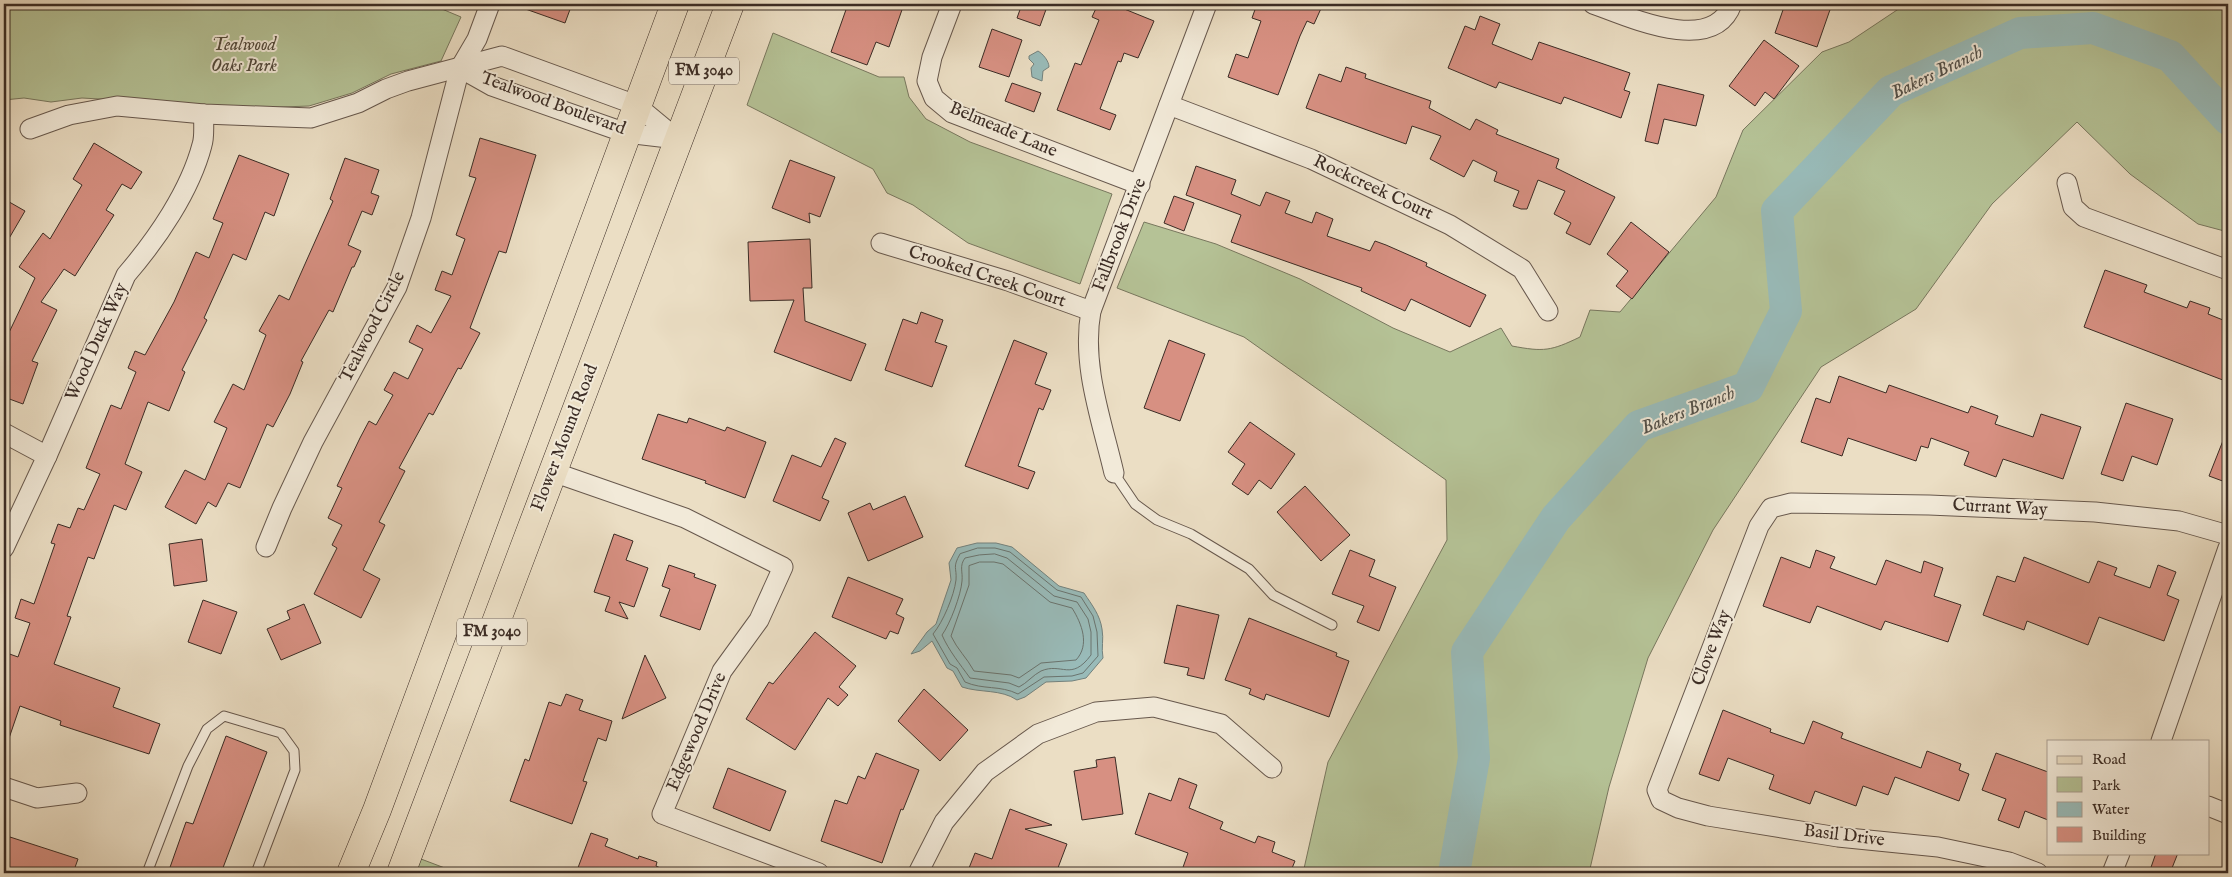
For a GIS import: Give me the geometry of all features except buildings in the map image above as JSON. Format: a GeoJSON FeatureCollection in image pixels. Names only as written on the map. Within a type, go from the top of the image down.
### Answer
{"type":"FeatureCollection","features":[{"type":"Feature","properties":{"kind":"main road","name":"FM 3040"},"geometry":{"type":"LineString","coordinates":[[351,873],[377,810],[636,105],[675,4]]}},
{"type":"Feature","properties":{"kind":"main road","name":"Flower Mound Road"},"geometry":{"type":"LineString","coordinates":[[402,873],[677,139],[730,4]]}},
{"type":"Feature","properties":{"kind":"main road"},"geometry":{"type":"LineString","coordinates":[[373,873],[371,870],[377,810]]}},
{"type":"Feature","properties":{"kind":"street","name":"Tealwood Circle"},"geometry":{"type":"LineString","coordinates":[[266,547],[282,508],[314,442],[397,286],[421,218],[460,68],[477,39],[490,4]]}},
{"type":"Feature","properties":{"kind":"street","name":"Belmeade Lane"},"geometry":{"type":"LineString","coordinates":[[952,4],[932,57],[927,81],[934,98],[952,113],[1140,185]]}},
{"type":"Feature","properties":{"kind":"street","name":"Fallbrook Drive"},"geometry":{"type":"LineString","coordinates":[[1114,473],[1091,375],[1088,326],[1208,4]]}},
{"type":"Feature","properties":{"kind":"street"},"geometry":{"type":"LineString","coordinates":[[1593,4],[1647,24],[1683,30],[1710,28],[1729,14],[1732,4]]}},
{"type":"Feature","properties":{"kind":"street","name":"Tealwood Boulevard"},"geometry":{"type":"LineString","coordinates":[[30,129],[69,115],[117,106],[204,114],[311,118],[358,103],[386,89],[408,81],[502,56],[636,105],[677,139]]}},
{"type":"Feature","properties":{"kind":"street","name":"Tealwood Boulevard"},"geometry":{"type":"LineString","coordinates":[[460,68],[492,86],[626,133],[677,139]]}},
{"type":"Feature","properties":{"kind":"street","name":"Rockcreek Court"},"geometry":{"type":"LineString","coordinates":[[1169,105],[1311,158],[1450,224],[1522,269],[1548,311]]}},
{"type":"Feature","properties":{"kind":"street","name":"Wood Duck Way"},"geometry":{"type":"LineString","coordinates":[[4,548],[47,456],[126,274],[142,256],[170,215],[193,170],[203,144],[204,114]]}},
{"type":"Feature","properties":{"kind":"street"},"geometry":{"type":"LineString","coordinates":[[2067,183],[2073,206],[2084,217],[2228,270]]}},
{"type":"Feature","properties":{"kind":"street","name":"Crooked Creek Court"},"geometry":{"type":"LineString","coordinates":[[881,243],[1008,281],[1092,311]]}},
{"type":"Feature","properties":{"kind":"street"},"geometry":{"type":"LineString","coordinates":[[4,433],[47,456]]}},
{"type":"Feature","properties":{"kind":"street","name":"Edgewood Drive"},"geometry":{"type":"LineString","coordinates":[[553,472],[685,518],[783,568],[759,620],[722,671],[662,814],[819,873]]}},
{"type":"Feature","properties":{"kind":"street","name":"Currant Way"},"geometry":{"type":"LineString","coordinates":[[1771,508],[1791,504],[1929,504],[2095,512],[2179,521],[2228,535]]}},
{"type":"Feature","properties":{"kind":"street","name":"Clove Way"},"geometry":{"type":"LineString","coordinates":[[1657,790],[1759,526],[1771,508]]}},
{"type":"Feature","properties":{"kind":"street"},"geometry":{"type":"LineString","coordinates":[[2161,740],[2228,548]]}},
{"type":"Feature","properties":{"kind":"street"},"geometry":{"type":"LineString","coordinates":[[918,873],[944,822],[985,772],[1038,734],[1096,712],[1154,707],[1221,724],[1272,768]]}},
{"type":"Feature","properties":{"kind":"street"},"geometry":{"type":"LineString","coordinates":[[4,787],[37,798],[77,793]]}},
{"type":"Feature","properties":{"kind":"street","name":"Basil Drive"},"geometry":{"type":"LineString","coordinates":[[1657,790],[1661,800],[1678,808],[1708,816],[1838,837],[1938,847],[2009,862],[2038,873]]}},
{"type":"Feature","properties":{"kind":"street"},"geometry":{"type":"LineString","coordinates":[[2210,807],[2228,814]]}},
{"type":"Feature","properties":{"kind":"street"},"geometry":{"type":"LineString","coordinates":[[2112,873],[2120,854]]}},
{"type":"Feature","properties":{"kind":"lane"},"geometry":{"type":"LineString","coordinates":[[1114,473],[1135,504],[1157,520],[1191,534],[1249,569],[1273,595],[1332,625]]}},
{"type":"Feature","properties":{"kind":"lane"},"geometry":{"type":"LineString","coordinates":[[147,873],[188,766],[207,729],[224,716],[281,733],[294,751],[295,770],[256,873]]}},
{"type":"Feature","properties":{"kind":"green space","name":"Tealwood Oaks Park"},"geometry":{"type":"Polygon","coordinates":[[[4,4],[373,4],[380,6],[430,4],[461,17],[441,61],[391,74],[352,93],[309,106],[256,108],[82,98],[51,102],[24,98],[4,100],[4,4]]]}},
{"type":"Feature","properties":{"kind":"green space"},"geometry":{"type":"Polygon","coordinates":[[[1906,4],[2228,4],[2228,232],[2198,224],[2130,174],[2077,122],[1992,204],[1916,309],[1821,367],[1713,530],[1648,658],[1609,787],[1589,873],[1303,873],[1328,762],[1447,540],[1446,480],[1244,337],[1117,288],[1144,222],[1216,244],[1300,279],[1393,328],[1450,352],[1501,328],[1512,346],[1532,349],[1554,348],[1580,337],[1590,310],[1620,312],[1716,197],[1743,130],[1822,52],[1849,42],[1906,4]]]}},
{"type":"Feature","properties":{"kind":"green space"},"geometry":{"type":"Polygon","coordinates":[[[773,33],[879,77],[904,77],[909,97],[926,119],[970,142],[1112,194],[1080,284],[968,243],[913,205],[887,193],[873,169],[747,105],[773,33]]]}},
{"type":"Feature","properties":{"kind":"green space"},"geometry":{"type":"Polygon","coordinates":[[[421,859],[458,873],[415,873],[421,859]]]}},
{"type":"Feature","properties":{"kind":"water"},"geometry":{"type":"Polygon","coordinates":[[[1038,51],[1049,65],[1043,71],[1042,81],[1032,77],[1031,68],[1034,64],[1029,59],[1029,56],[1038,51]]]}},
{"type":"Feature","properties":{"kind":"water"},"geometry":{"type":"Polygon","coordinates":[[[977,543],[996,543],[1012,547],[1059,586],[1084,593],[1098,615],[1103,636],[1103,658],[1086,678],[1072,681],[1046,682],[1025,697],[1017,700],[1004,694],[962,687],[953,671],[947,668],[932,641],[920,651],[911,654],[927,632],[936,624],[951,580],[949,563],[957,548],[977,543]]]}},
{"type":"Feature","properties":{"kind":"waterway","name":"Bakers Branch"},"geometry":{"type":"LineString","coordinates":[[1454,873],[1474,758],[1467,652],[1556,518],[1639,426],[1748,387],[1786,311],[1777,211],[1891,91],[2020,33],[2093,28],[2170,56],[2228,119]]}}]}
